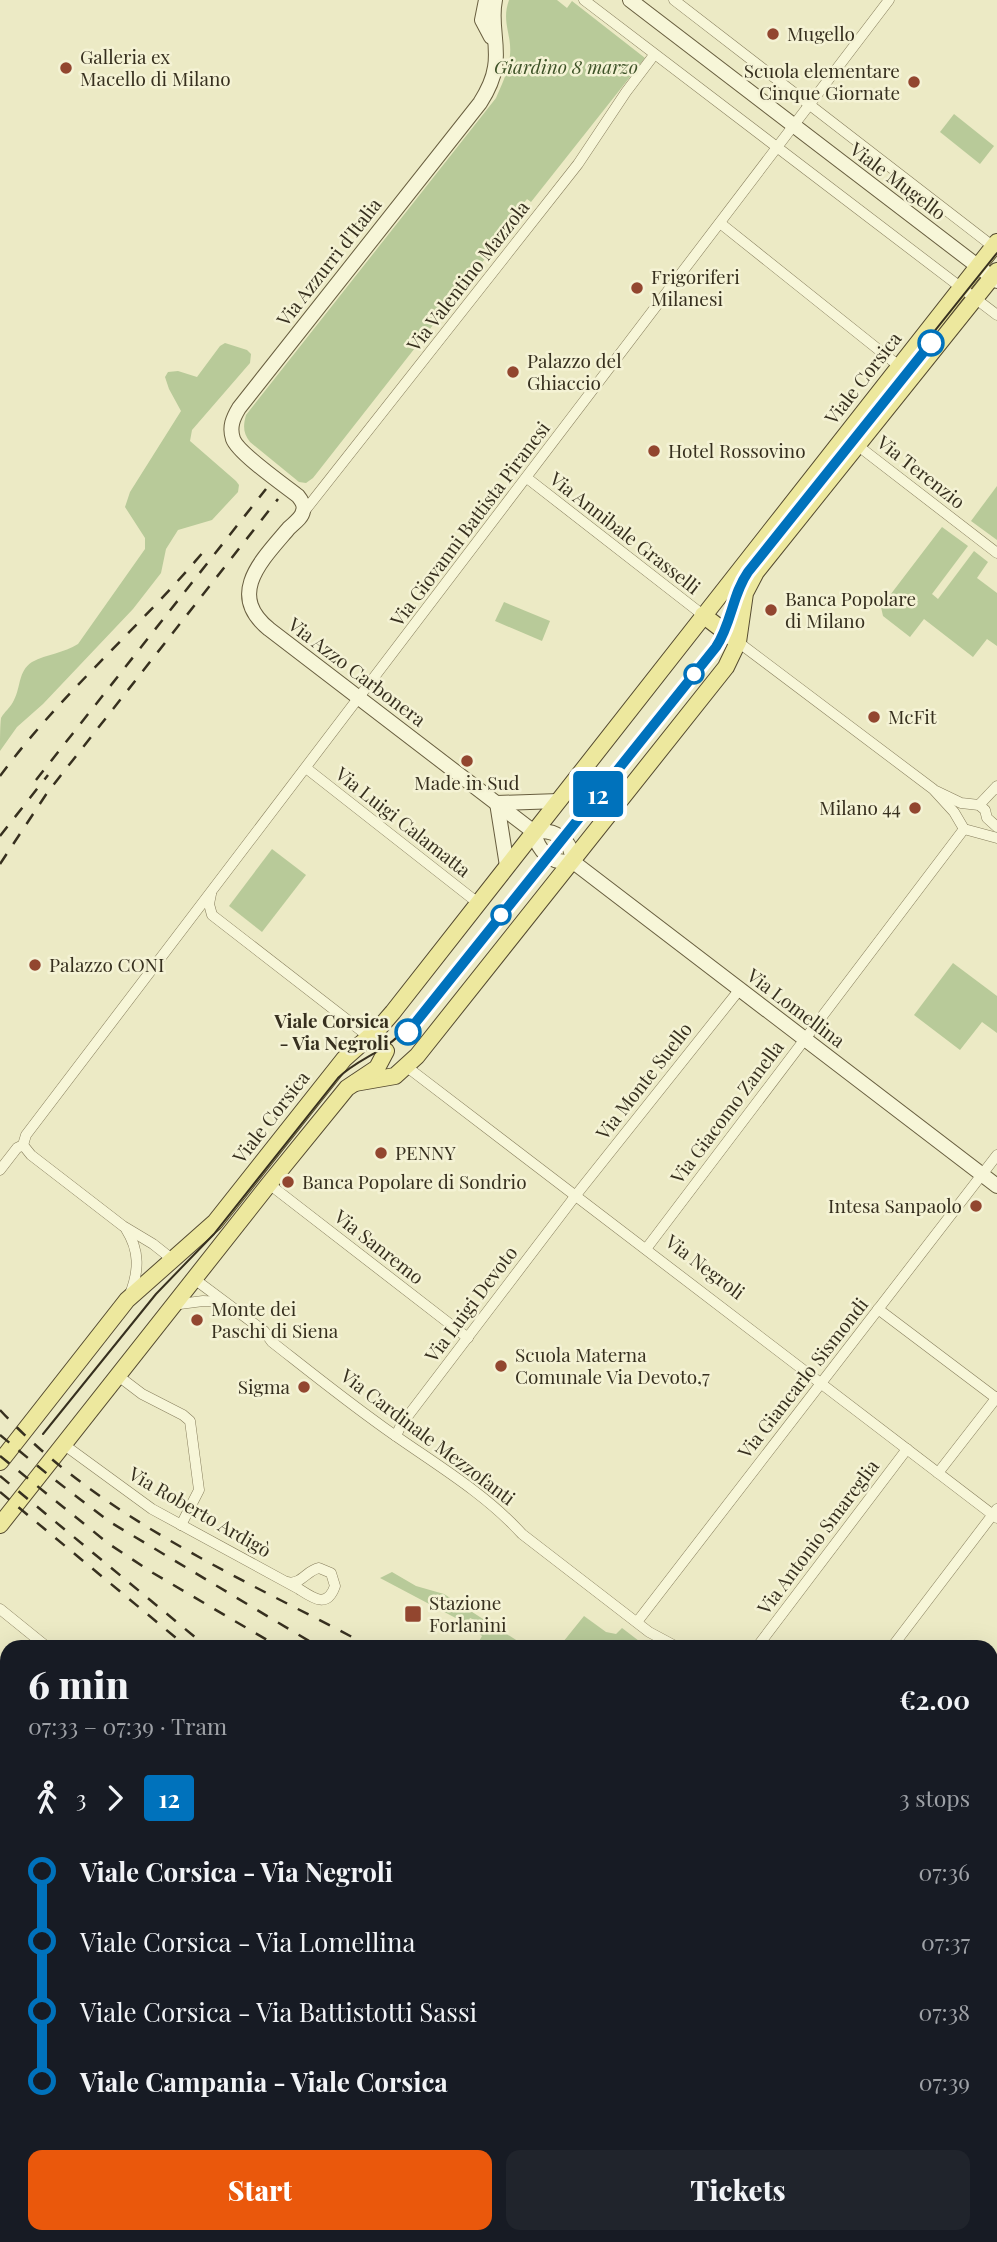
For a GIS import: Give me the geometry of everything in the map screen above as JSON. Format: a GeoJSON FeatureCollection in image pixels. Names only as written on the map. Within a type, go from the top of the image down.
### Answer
{"type":"FeatureCollection","features":[{"type":"Feature","properties":{"kind":"main road","name":"Viale Corsica"},"geometry":{"type":"LineString","coordinates":[[355,1083],[391,1078],[407,1067],[726,667],[738,642],[745,593],[751,579],[857,445],[968,293],[978,266],[993,245]]}},
{"type":"Feature","properties":{"kind":"main road","name":"Viale Corsica"},"geometry":{"type":"LineString","coordinates":[[127,1300],[223,1212],[344,1059],[393,1012],[899,366],[968,293],[995,276]]}},
{"type":"Feature","properties":{"kind":"main road"},"geometry":{"type":"LineString","coordinates":[[703,615],[738,642]]}},
{"type":"Feature","properties":{"kind":"main road","name":"Via Negroli"},"geometry":{"type":"LineString","coordinates":[[368,1036],[407,1067]]}},
{"type":"Feature","properties":{"kind":"main road","name":"Viale Corsica"},"geometry":{"type":"LineString","coordinates":[[172,1305],[339,1098],[377,1068],[386,1051]]}},
{"type":"Feature","properties":{"kind":"main road"},"geometry":{"type":"LineString","coordinates":[[172,1259],[193,1278]]}},
{"type":"Feature","properties":{"kind":"main road"},"geometry":{"type":"LineString","coordinates":[[0,1462],[127,1300]]}},
{"type":"Feature","properties":{"kind":"main road"},"geometry":{"type":"LineString","coordinates":[[4,1520],[172,1305]]}},
{"type":"Feature","properties":{"kind":"street","name":"Via Azzurri d'Italia"},"geometry":{"type":"LineString","coordinates":[[486,0],[482,20],[495,44]]}},
{"type":"Feature","properties":{"kind":"street","name":"Via Azzurri d'Italia"},"geometry":{"type":"LineString","coordinates":[[302,514],[302,502],[235,444],[232,420],[480,103],[493,79],[496,58],[493,21],[495,0]]}},
{"type":"Feature","properties":{"kind":"street"},"geometry":{"type":"LineString","coordinates":[[583,0],[997,315]]}},
{"type":"Feature","properties":{"kind":"street","name":"Viale Mugello"},"geometry":{"type":"LineString","coordinates":[[630,0],[978,266],[995,276]]}},
{"type":"Feature","properties":{"kind":"street","name":"Viale Mugello"},"geometry":{"type":"LineString","coordinates":[[674,0],[993,245]]}},
{"type":"Feature","properties":{"kind":"street","name":"Via Giovanni Battista Piranesi"},"geometry":{"type":"LineString","coordinates":[[0,1170],[17,1148],[23,1145],[26,1135],[890,0]]}},
{"type":"Feature","properties":{"kind":"street","name":"Via Valentino Mazzola"},"geometry":{"type":"LineString","coordinates":[[302,514],[578,164],[654,55]]}},
{"type":"Feature","properties":{"kind":"street"},"geometry":{"type":"LineString","coordinates":[[720,223],[899,366]]}},
{"type":"Feature","properties":{"kind":"street","name":"Via Terenzio"},"geometry":{"type":"LineString","coordinates":[[857,445],[997,553]]}},
{"type":"Feature","properties":{"kind":"street","name":"Via Annibale Grasselli"},"geometry":{"type":"LineString","coordinates":[[527,478],[703,615]]}},
{"type":"Feature","properties":{"kind":"street"},"geometry":{"type":"LineString","coordinates":[[288,530],[295,519],[297,508],[290,490]]}},
{"type":"Feature","properties":{"kind":"street","name":"Via Azzo Carbonera"},"geometry":{"type":"LineString","coordinates":[[302,514],[250,582],[250,608],[262,624],[534,832]]}},
{"type":"Feature","properties":{"kind":"street"},"geometry":{"type":"LineString","coordinates":[[738,642],[933,789],[959,818],[964,829],[997,838]]}},
{"type":"Feature","properties":{"kind":"street","name":"Via Luigi Calamatta"},"geometry":{"type":"LineString","coordinates":[[306,768],[478,903]]}},
{"type":"Feature","properties":{"kind":"street"},"geometry":{"type":"LineString","coordinates":[[979,805],[997,786]]}},
{"type":"Feature","properties":{"kind":"street"},"geometry":{"type":"LineString","coordinates":[[933,789],[967,805],[979,805],[985,810],[987,818],[984,827],[976,832]]}},
{"type":"Feature","properties":{"kind":"street"},"geometry":{"type":"LineString","coordinates":[[507,866],[497,803],[559,801]]}},
{"type":"Feature","properties":{"kind":"street"},"geometry":{"type":"LineString","coordinates":[[959,818],[960,812],[967,805]]}},
{"type":"Feature","properties":{"kind":"street"},"geometry":{"type":"LineString","coordinates":[[987,818],[997,827]]}},
{"type":"Feature","properties":{"kind":"street","name":"Via Giacomo Zanella"},"geometry":{"type":"LineString","coordinates":[[646,1249],[964,829]]}},
{"type":"Feature","properties":{"kind":"street","name":"Via Lomellina"},"geometry":{"type":"LineString","coordinates":[[572,861],[570,847],[562,837],[548,831],[534,832],[539,846],[547,856],[557,861],[572,861],[997,1186]]}},
{"type":"Feature","properties":{"kind":"street"},"geometry":{"type":"LineString","coordinates":[[212,915],[209,901],[213,891]]}},
{"type":"Feature","properties":{"kind":"street"},"geometry":{"type":"LineString","coordinates":[[190,920],[201,914],[212,915],[368,1036]]}},
{"type":"Feature","properties":{"kind":"street","name":"Via Monte Suello"},"geometry":{"type":"LineString","coordinates":[[576,1195],[740,989]]}},
{"type":"Feature","properties":{"kind":"street","name":"Via Negroli"},"geometry":{"type":"LineString","coordinates":[[407,1067],[938,1473],[996,1514]]}},
{"type":"Feature","properties":{"kind":"street"},"geometry":{"type":"LineString","coordinates":[[23,1145],[31,1155],[123,1226],[172,1259]]}},
{"type":"Feature","properties":{"kind":"street","name":"Via Giancarlo Sismondi"},"geometry":{"type":"LineString","coordinates":[[637,1622],[997,1155]]}},
{"type":"Feature","properties":{"kind":"street","name":"Via Sanremo"},"geometry":{"type":"LineString","coordinates":[[268,1184],[468,1338]]}},
{"type":"Feature","properties":{"kind":"street","name":"Via Luigi Devoto"},"geometry":{"type":"LineString","coordinates":[[396,1436],[401,1424],[576,1195]]}},
{"type":"Feature","properties":{"kind":"street"},"geometry":{"type":"LineString","coordinates":[[123,1226],[132,1239],[138,1263],[137,1275],[127,1300]]}},
{"type":"Feature","properties":{"kind":"street","name":"Via Cardinale Mezzofanti"},"geometry":{"type":"LineString","coordinates":[[193,1278],[264,1331],[272,1342],[506,1516],[522,1534],[662,1640]]}},
{"type":"Feature","properties":{"kind":"street"},"geometry":{"type":"LineString","coordinates":[[172,1305],[202,1301],[228,1303]]}},
{"type":"Feature","properties":{"kind":"street"},"geometry":{"type":"LineString","coordinates":[[878,1309],[996,1398],[938,1473]]}},
{"type":"Feature","properties":{"kind":"street"},"geometry":{"type":"LineString","coordinates":[[117,1375],[142,1394],[183,1415],[190,1422],[199,1490],[181,1525]]}},
{"type":"Feature","properties":{"kind":"street","name":"Via Roberto Ardigò"},"geometry":{"type":"LineString","coordinates":[[63,1444],[133,1497],[317,1600],[329,1597],[335,1586],[331,1573],[319,1568],[310,1571],[294,1584],[288,1583]]}},
{"type":"Feature","properties":{"kind":"street","name":"Via Antonio Smareglia"},"geometry":{"type":"LineString","coordinates":[[762,1640],[907,1449]]}},
{"type":"Feature","properties":{"kind":"street"},"geometry":{"type":"LineString","coordinates":[[897,1640],[996,1514]]}},
{"type":"Feature","properties":{"kind":"street"},"geometry":{"type":"LineString","coordinates":[[0,1609],[38,1640]]}},
{"type":"Feature","properties":{"kind":"green space","name":"Giardino 8 marzo"},"geometry":{"type":"Polygon","coordinates":[[[509,0],[557,0],[567,8],[572,1],[645,58],[531,202],[527,199],[517,212],[520,214],[313,478],[306,483],[299,482],[250,442],[244,429],[246,415],[496,98],[509,61],[506,15],[509,0]]]}},
{"type":"Feature","properties":{"kind":"green space"},"geometry":{"type":"Polygon","coordinates":[[[954,114],[994,146],[980,164],[940,132],[954,114]]]}},
{"type":"Feature","properties":{"kind":"green space"},"geometry":{"type":"Polygon","coordinates":[[[225,343],[247,350],[251,354],[250,363],[192,430],[190,441],[236,481],[239,485],[238,492],[212,520],[178,530],[166,549],[161,573],[133,609],[43,704],[17,727],[0,751],[1,718],[14,700],[24,670],[32,662],[78,644],[145,549],[145,538],[125,507],[130,492],[181,411],[165,377],[168,372],[178,371],[197,377],[225,343]]]}},
{"type":"Feature","properties":{"kind":"green space"},"geometry":{"type":"Polygon","coordinates":[[[997,486],[997,540],[971,521],[997,486]]]}},
{"type":"Feature","properties":{"kind":"green space"},"geometry":{"type":"Polygon","coordinates":[[[942,527],[968,546],[932,594],[938,599],[974,551],[988,562],[977,578],[997,593],[997,646],[987,639],[973,657],[924,619],[910,637],[883,616],[881,607],[942,527]]]}},
{"type":"Feature","properties":{"kind":"green space"},"geometry":{"type":"Polygon","coordinates":[[[504,602],[550,621],[542,641],[495,621],[504,602]]]}},
{"type":"Feature","properties":{"kind":"green space"},"geometry":{"type":"Polygon","coordinates":[[[272,849],[306,875],[262,932],[229,906],[272,849]]]}},
{"type":"Feature","properties":{"kind":"green space"},"geometry":{"type":"Polygon","coordinates":[[[953,963],[997,996],[997,1033],[982,1022],[960,1050],[914,1015],[953,963]]]}},
{"type":"Feature","properties":{"kind":"green space"},"geometry":{"type":"Polygon","coordinates":[[[392,1572],[416,1586],[444,1594],[516,1640],[480,1640],[482,1636],[478,1633],[483,1624],[470,1618],[467,1624],[380,1578],[392,1572]]]}},
{"type":"Feature","properties":{"kind":"green space"},"geometry":{"type":"Polygon","coordinates":[[[584,1616],[606,1632],[616,1634],[622,1628],[638,1640],[565,1640],[584,1616]]]}},
{"type":"Feature","properties":{"kind":"tram line"},"geometry":{"type":"LineString","coordinates":[[43,1434],[156,1294],[214,1234],[338,1078],[389,1044],[405,1029],[712,644],[742,572],[997,253]]}},
{"type":"Feature","properties":{"kind":"tram line","name":"12"},"geometry":{"type":"LineString","coordinates":[[408,1032],[716,647],[726,631],[737,590],[748,572],[931,343]]}},
{"type":"Feature","properties":{"kind":"railway"},"geometry":{"type":"LineString","coordinates":[[36,780],[266,489]]}},
{"type":"Feature","properties":{"kind":"railway"},"geometry":{"type":"LineString","coordinates":[[0,864],[47,793],[278,499]]}},
{"type":"Feature","properties":{"kind":"railway"},"geometry":{"type":"LineString","coordinates":[[0,776],[76,687],[209,545]]}},
{"type":"Feature","properties":{"kind":"railway"},"geometry":{"type":"LineString","coordinates":[[0,836],[48,775]]}},
{"type":"Feature","properties":{"kind":"railway"},"geometry":{"type":"LineString","coordinates":[[0,1410],[40,1449],[128,1515],[175,1544],[358,1640]]}},
{"type":"Feature","properties":{"kind":"railway"},"geometry":{"type":"LineString","coordinates":[[0,1435],[110,1522],[307,1640]]}},
{"type":"Feature","properties":{"kind":"railway"},"geometry":{"type":"LineString","coordinates":[[0,1456],[109,1544],[267,1640]]}},
{"type":"Feature","properties":{"kind":"railway"},"geometry":{"type":"LineString","coordinates":[[0,1476],[199,1640]]}},
{"type":"Feature","properties":{"kind":"railway"},"geometry":{"type":"LineString","coordinates":[[0,1492],[179,1640]]}},
{"type":"Feature","properties":{"kind":"place","name":"Mugello"},"geometry":{"type":"Point","coordinates":[773,34]}},
{"type":"Feature","properties":{"kind":"place","name":"Galleria ex Macello di Milano"},"geometry":{"type":"Point","coordinates":[66,68]}},
{"type":"Feature","properties":{"kind":"place","name":"Scuola elementare Cinque Giornate"},"geometry":{"type":"Point","coordinates":[914,82]}},
{"type":"Feature","properties":{"kind":"place","name":"Frigoriferi Milanesi"},"geometry":{"type":"Point","coordinates":[637,288]}},
{"type":"Feature","properties":{"kind":"place","name":"Palazzo del Ghiaccio"},"geometry":{"type":"Point","coordinates":[513,372]}},
{"type":"Feature","properties":{"kind":"place","name":"Hotel Rossovino"},"geometry":{"type":"Point","coordinates":[654,451]}},
{"type":"Feature","properties":{"kind":"place","name":"Banca Popolare di Milano"},"geometry":{"type":"Point","coordinates":[771,610]}},
{"type":"Feature","properties":{"kind":"place","name":"McFit"},"geometry":{"type":"Point","coordinates":[874,717]}},
{"type":"Feature","properties":{"kind":"place","name":"Made in Sud"},"geometry":{"type":"Point","coordinates":[467,761]}},
{"type":"Feature","properties":{"kind":"place","name":"Milano 44"},"geometry":{"type":"Point","coordinates":[915,808]}},
{"type":"Feature","properties":{"kind":"place","name":"Palazzo CONI"},"geometry":{"type":"Point","coordinates":[35,965]}},
{"type":"Feature","properties":{"kind":"place","name":"Viale Corsica - Via Negroli"},"geometry":{"type":"Point","coordinates":[408,1032]}},
{"type":"Feature","properties":{"kind":"place","name":"PENNY"},"geometry":{"type":"Point","coordinates":[381,1153]}},
{"type":"Feature","properties":{"kind":"place","name":"Banca Popolare di Sondrio"},"geometry":{"type":"Point","coordinates":[288,1182]}},
{"type":"Feature","properties":{"kind":"place","name":"Intesa Sanpaolo"},"geometry":{"type":"Point","coordinates":[976,1206]}},
{"type":"Feature","properties":{"kind":"place","name":"Monte dei Paschi di Siena"},"geometry":{"type":"Point","coordinates":[197,1320]}},
{"type":"Feature","properties":{"kind":"place","name":"Scuola Materna Comunale Via Devoto,7"},"geometry":{"type":"Point","coordinates":[501,1366]}},
{"type":"Feature","properties":{"kind":"place","name":"Sigma"},"geometry":{"type":"Point","coordinates":[304,1387]}},
{"type":"Feature","properties":{"kind":"place","name":"Stazione Forlanini"},"geometry":{"type":"Point","coordinates":[413,1614]}}]}
